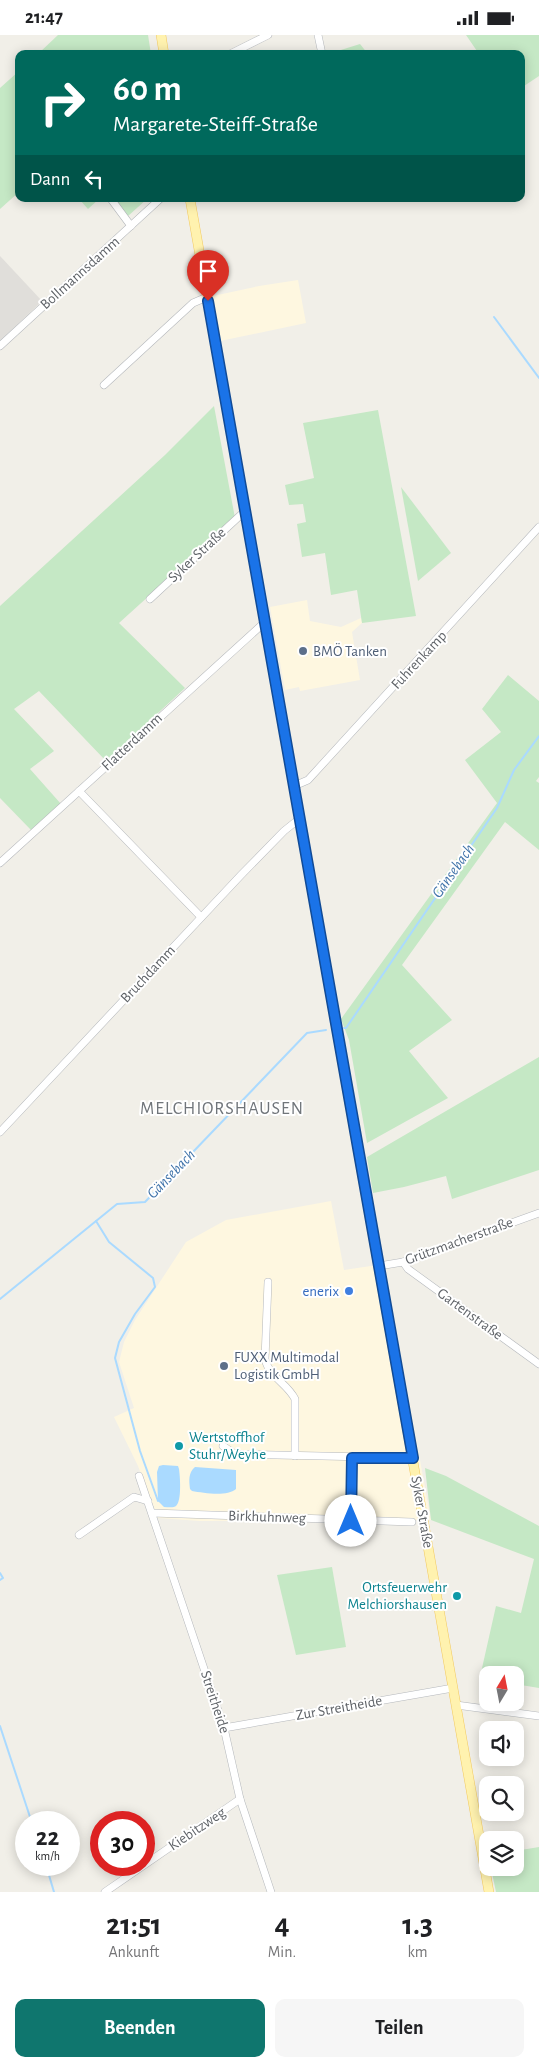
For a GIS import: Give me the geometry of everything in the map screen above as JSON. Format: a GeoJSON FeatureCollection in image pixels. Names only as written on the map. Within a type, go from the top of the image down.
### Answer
{"type":"FeatureCollection","features":[{"type":"Feature","properties":{"kind":"main road"},"geometry":{"type":"LineString","coordinates":[[161,35],[163,50]]}},
{"type":"Feature","properties":{"kind":"main road","name":"Syker Straße"},"geometry":{"type":"LineString","coordinates":[[191,202],[489,1892]]}},
{"type":"Feature","properties":{"kind":"street"},"geometry":{"type":"LineString","coordinates":[[238,50],[268,35]]}},
{"type":"Feature","properties":{"kind":"street"},"geometry":{"type":"LineString","coordinates":[[318,35],[321,50]]}},
{"type":"Feature","properties":{"kind":"street"},"geometry":{"type":"LineString","coordinates":[[113,202],[132,226]]}},
{"type":"Feature","properties":{"kind":"street","name":"Bollmannsdamm"},"geometry":{"type":"LineString","coordinates":[[0,347],[157,202]]}},
{"type":"Feature","properties":{"kind":"street"},"geometry":{"type":"LineString","coordinates":[[104,385],[193,303],[207,297]]}},
{"type":"Feature","properties":{"kind":"street","name":"Syker Straße"},"geometry":{"type":"LineString","coordinates":[[150,599],[245,511]]}},
{"type":"Feature","properties":{"kind":"street","name":"Fuhrenkamp"},"geometry":{"type":"LineString","coordinates":[[294,786],[308,780],[539,527]]}},
{"type":"Feature","properties":{"kind":"street","name":"Flatterdamm"},"geometry":{"type":"LineString","coordinates":[[0,863],[265,622]]}},
{"type":"Feature","properties":{"kind":"street"},"geometry":{"type":"LineString","coordinates":[[79,791],[201,917]]}},
{"type":"Feature","properties":{"kind":"street","name":"Bruchdamm"},"geometry":{"type":"LineString","coordinates":[[0,1132],[201,917],[284,831],[300,819]]}},
{"type":"Feature","properties":{"kind":"street","name":"Grützmacherstraße"},"geometry":{"type":"LineString","coordinates":[[379,1267],[403,1262],[539,1213]]}},
{"type":"Feature","properties":{"kind":"street","name":"Gartenstraße"},"geometry":{"type":"LineString","coordinates":[[403,1262],[408,1269],[539,1364]]}},
{"type":"Feature","properties":{"kind":"street"},"geometry":{"type":"LineString","coordinates":[[268,1282],[265,1359],[271,1374],[292,1393],[295,1399],[295,1457]]}},
{"type":"Feature","properties":{"kind":"street"},"geometry":{"type":"LineString","coordinates":[[223,1446],[235,1453],[295,1457],[413,1458]]}},
{"type":"Feature","properties":{"kind":"street"},"geometry":{"type":"LineString","coordinates":[[351,1521],[352,1458]]}},
{"type":"Feature","properties":{"kind":"street","name":"Streitheide"},"geometry":{"type":"LineString","coordinates":[[139,1476],[224,1728],[240,1799],[271,1892]]}},
{"type":"Feature","properties":{"kind":"street"},"geometry":{"type":"LineString","coordinates":[[79,1535],[134,1497],[148,1501]]}},
{"type":"Feature","properties":{"kind":"street","name":"Birkhuhnweg"},"geometry":{"type":"LineString","coordinates":[[152,1513],[412,1522]]}},
{"type":"Feature","properties":{"kind":"street","name":"Zur Streitheide"},"geometry":{"type":"LineString","coordinates":[[224,1728],[453,1688]]}},
{"type":"Feature","properties":{"kind":"street"},"geometry":{"type":"LineString","coordinates":[[456,1705],[539,1716]]}},
{"type":"Feature","properties":{"kind":"street","name":"Kiebitzweg"},"geometry":{"type":"LineString","coordinates":[[105,1892],[240,1799]]}},
{"type":"Feature","properties":{"kind":"shaded area"},"geometry":{"type":"Polygon","coordinates":[[[0,256],[42,301],[0,341],[0,256]]]}},
{"type":"Feature","properties":{"kind":"shaded area"},"geometry":{"type":"Polygon","coordinates":[[[298,280],[306,323],[220,341],[213,296],[298,280]]]}},
{"type":"Feature","properties":{"kind":"shaded area"},"geometry":{"type":"Polygon","coordinates":[[[307,600],[310,621],[341,627],[361,618],[362,623],[352,632],[360,680],[300,691],[299,687],[285,690],[270,607],[307,600]]]}},
{"type":"Feature","properties":{"kind":"shaded area"},"geometry":{"type":"Polygon","coordinates":[[[331,1201],[344,1270],[384,1264],[431,1520],[200,1521],[158,1518],[138,1466],[114,1417],[134,1408],[119,1362],[124,1342],[135,1320],[186,1242],[226,1220],[331,1201]]]}},
{"type":"Feature","properties":{"kind":"green space"},"geometry":{"type":"Polygon","coordinates":[[[58,35],[148,35],[150,50],[42,50],[58,35]]]}},
{"type":"Feature","properties":{"kind":"green space"},"geometry":{"type":"Polygon","coordinates":[[[466,35],[539,35],[539,76],[525,85],[525,50],[476,50],[466,35]]]}},
{"type":"Feature","properties":{"kind":"green space"},"geometry":{"type":"Polygon","coordinates":[[[360,44],[365,50],[341,50],[360,44]]]}},
{"type":"Feature","properties":{"kind":"green space"},"geometry":{"type":"Polygon","coordinates":[[[15,75],[15,196],[0,209],[0,88],[15,75]]]}},
{"type":"Feature","properties":{"kind":"green space"},"geometry":{"type":"Polygon","coordinates":[[[82,202],[96,202],[88,209],[82,202]]]}},
{"type":"Feature","properties":{"kind":"green space"},"geometry":{"type":"Polygon","coordinates":[[[110,202],[144,202],[128,216],[110,202]]]}},
{"type":"Feature","properties":{"kind":"green space"},"geometry":{"type":"Polygon","coordinates":[[[214,406],[235,518],[119,623],[185,688],[106,761],[39,691],[14,709],[54,751],[30,769],[61,804],[31,830],[0,798],[0,606],[165,455],[214,406]]]}},
{"type":"Feature","properties":{"kind":"green space"},"geometry":{"type":"Polygon","coordinates":[[[378,410],[416,616],[362,623],[357,590],[331,595],[325,553],[302,557],[297,524],[306,522],[303,504],[289,505],[285,485],[314,478],[303,423],[378,410]]]}},
{"type":"Feature","properties":{"kind":"green space"},"geometry":{"type":"Polygon","coordinates":[[[401,487],[451,553],[418,581],[401,487]]]}},
{"type":"Feature","properties":{"kind":"green space"},"geometry":{"type":"Polygon","coordinates":[[[508,675],[539,701],[539,777],[536,781],[539,783],[539,850],[505,822],[402,965],[452,1020],[409,1051],[448,1098],[367,1143],[349,1040],[341,1019],[497,803],[465,760],[501,732],[482,709],[508,675]]]}},
{"type":"Feature","properties":{"kind":"green space"},"geometry":{"type":"Polygon","coordinates":[[[539,1057],[539,1170],[452,1199],[446,1176],[373,1193],[367,1157],[539,1057]]]}},
{"type":"Feature","properties":{"kind":"green space"},"geometry":{"type":"Polygon","coordinates":[[[425,1468],[446,1476],[539,1526],[539,1688],[524,1686],[524,1666],[482,1666],[496,1606],[521,1613],[534,1559],[431,1520],[425,1468]]]}},
{"type":"Feature","properties":{"kind":"green space"},"geometry":{"type":"Polygon","coordinates":[[[332,1567],[346,1647],[296,1655],[277,1575],[332,1567]]]}},
{"type":"Feature","properties":{"kind":"green space"},"geometry":{"type":"Polygon","coordinates":[[[539,1847],[539,1892],[496,1892],[493,1876],[524,1876],[524,1850],[539,1847]]]}},
{"type":"Feature","properties":{"kind":"water"},"geometry":{"type":"Polygon","coordinates":[[[159,1466],[178,1466],[179,1469],[180,1494],[178,1503],[174,1507],[164,1507],[158,1501],[157,1472],[159,1466]]]}},
{"type":"Feature","properties":{"kind":"water"},"geometry":{"type":"Polygon","coordinates":[[[195,1467],[236,1470],[236,1489],[221,1494],[192,1491],[190,1489],[190,1477],[195,1467]]]}},
{"type":"Feature","properties":{"kind":"waterway"},"geometry":{"type":"LineString","coordinates":[[494,317],[539,378]]}},
{"type":"Feature","properties":{"kind":"waterway","name":"Gänsebach"},"geometry":{"type":"LineString","coordinates":[[344,1028],[346,1028],[497,808],[514,770],[539,736]]}},
{"type":"Feature","properties":{"kind":"waterway","name":"Gänsebach"},"geometry":{"type":"LineString","coordinates":[[0,1299],[117,1204],[145,1202],[307,1033],[326,1030]]}},
{"type":"Feature","properties":{"kind":"waterway"},"geometry":{"type":"LineString","coordinates":[[96,1221],[109,1242],[153,1278],[155,1287],[135,1314],[119,1342],[115,1358],[140,1451],[158,1501]]}},
{"type":"Feature","properties":{"kind":"waterway"},"geometry":{"type":"LineString","coordinates":[[0,1573],[3,1578],[0,1580]]}},
{"type":"Feature","properties":{"kind":"waterway"},"geometry":{"type":"LineString","coordinates":[[0,1726],[28,1811]]}},
{"type":"Feature","properties":{"kind":"waterway"},"geometry":{"type":"LineString","coordinates":[[49,1876],[54,1892]]}},
{"type":"Feature","properties":{"kind":"place","name":"BMÖ Tanken"},"geometry":{"type":"Point","coordinates":[303,651]}},
{"type":"Feature","properties":{"kind":"place","name":"enerix"},"geometry":{"type":"Point","coordinates":[349,1291]}},
{"type":"Feature","properties":{"kind":"place","name":"FUXX Multimodal Logistik GmbH"},"geometry":{"type":"Point","coordinates":[224,1366]}},
{"type":"Feature","properties":{"kind":"place","name":"Wertstoffhof Stuhr/Weyhe"},"geometry":{"type":"Point","coordinates":[179,1446]}},
{"type":"Feature","properties":{"kind":"place","name":"Ortsfeuerwehr Melchiorshausen"},"geometry":{"type":"Point","coordinates":[457,1596]}},
{"type":"Feature","properties":{"kind":"district","name":"MELCHIORSHAUSEN"},"geometry":{"type":"Point","coordinates":[222,1109]}},
{"type":"Feature","properties":{"kind":"route"},"geometry":{"type":"LineString","coordinates":[[208,301],[413,1458],[352,1458],[351,1521]]}}]}
